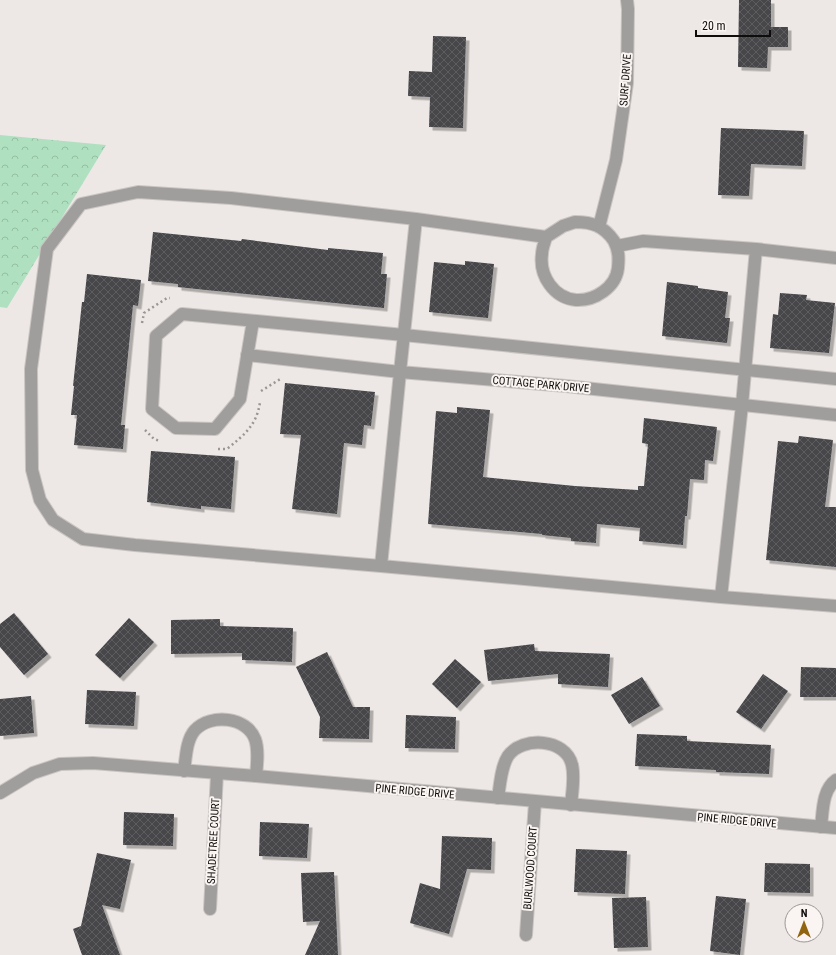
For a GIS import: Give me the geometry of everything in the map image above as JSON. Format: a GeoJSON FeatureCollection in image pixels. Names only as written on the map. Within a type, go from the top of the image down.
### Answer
{"type":"FeatureCollection","features":[{"type":"Feature","properties":{"kind":"street","name":"SURF DRIVE"},"geometry":{"type":"LineString","coordinates":[[600,227],[616,160],[627,83],[627,0]]}},
{"type":"Feature","properties":{"kind":"street"},"geometry":{"type":"LineString","coordinates":[[546,237],[542,254],[542,266],[545,278],[552,288],[563,296],[576,300],[590,299],[602,293],[611,284],[618,272],[619,259],[617,246],[610,235],[600,227],[588,222],[575,222],[563,226],[546,237],[416,219],[231,198],[138,192],[81,204],[47,249],[31,369],[32,470],[40,500],[53,520],[83,539],[135,545],[836,606]]}},
{"type":"Feature","properties":{"kind":"street"},"geometry":{"type":"LineString","coordinates":[[381,566],[416,219]]}},
{"type":"Feature","properties":{"kind":"street"},"geometry":{"type":"LineString","coordinates":[[617,246],[643,241],[756,249],[836,258]]}},
{"type":"Feature","properties":{"kind":"street"},"geometry":{"type":"LineString","coordinates":[[721,597],[742,405],[744,369],[756,249]]}},
{"type":"Feature","properties":{"kind":"street"},"geometry":{"type":"LineString","coordinates":[[253,321],[240,399],[216,429],[176,428],[152,409],[156,336],[182,314],[836,378]]}},
{"type":"Feature","properties":{"kind":"street","name":"COTTAGE PARK DRIVE"},"geometry":{"type":"LineString","coordinates":[[247,355],[400,372],[566,386],[836,415]]}},
{"type":"Feature","properties":{"kind":"street"},"geometry":{"type":"LineString","coordinates":[[184,771],[188,744],[194,730],[205,723],[218,720],[233,720],[244,725],[252,732],[256,741],[256,776]]}},
{"type":"Feature","properties":{"kind":"street"},"geometry":{"type":"LineString","coordinates":[[498,798],[507,757],[515,748],[527,744],[541,743],[556,747],[566,754],[572,764],[571,805]]}},
{"type":"Feature","properties":{"kind":"street","name":"PINE RIDGE DRIVE"},"geometry":{"type":"LineString","coordinates":[[0,793],[33,773],[60,764],[93,764],[256,776],[836,828]]}},
{"type":"Feature","properties":{"kind":"street","name":"SHADETREE COURT"},"geometry":{"type":"LineString","coordinates":[[210,909],[217,774]]}},
{"type":"Feature","properties":{"kind":"street"},"geometry":{"type":"LineString","coordinates":[[820,827],[826,792],[836,780]]}},
{"type":"Feature","properties":{"kind":"street","name":"BURLWOOD COURT"},"geometry":{"type":"LineString","coordinates":[[526,935],[535,802]]}},
{"type":"Feature","properties":{"kind":"green space"},"geometry":{"type":"Polygon","coordinates":[[[0,135],[106,145],[7,308],[0,307],[0,135]]]}},
{"type":"Feature","properties":{"kind":"building"},"geometry":{"type":"Polygon","coordinates":[[[739,0],[771,0],[771,27],[788,27],[788,47],[768,47],[767,68],[738,67],[739,0]]]}},
{"type":"Feature","properties":{"kind":"building"},"geometry":{"type":"Polygon","coordinates":[[[433,36],[466,37],[463,128],[429,127],[430,97],[408,96],[409,71],[432,72],[433,36]]]}},
{"type":"Feature","properties":{"kind":"building"},"geometry":{"type":"Polygon","coordinates":[[[721,128],[804,131],[802,166],[751,164],[749,196],[718,195],[721,128]]]}},
{"type":"Feature","properties":{"kind":"building"},"geometry":{"type":"Polygon","coordinates":[[[153,232],[241,241],[242,239],[328,250],[328,248],[383,253],[381,274],[387,274],[384,308],[178,287],[178,284],[148,281],[153,232]]]}},
{"type":"Feature","properties":{"kind":"building"},"geometry":{"type":"Polygon","coordinates":[[[465,261],[494,264],[488,318],[429,312],[434,262],[465,265],[465,261]]]}},
{"type":"Feature","properties":{"kind":"building"},"geometry":{"type":"Polygon","coordinates":[[[87,274],[141,280],[138,306],[133,305],[121,425],[125,425],[123,449],[74,445],[77,415],[71,415],[73,386],[82,302],[84,302],[87,274]]]}},
{"type":"Feature","properties":{"kind":"building"},"geometry":{"type":"Polygon","coordinates":[[[667,282],[728,292],[725,318],[730,318],[727,343],[662,336],[667,282]]]}},
{"type":"Feature","properties":{"kind":"building"},"geometry":{"type":"Polygon","coordinates":[[[780,293],[807,295],[806,300],[835,303],[829,353],[770,348],[773,314],[778,315],[780,293]]]}},
{"type":"Feature","properties":{"kind":"building"},"geometry":{"type":"Polygon","coordinates":[[[285,383],[375,392],[371,426],[364,425],[362,445],[344,443],[337,514],[292,509],[301,435],[280,434],[285,383]]]}},
{"type":"Feature","properties":{"kind":"building"},"geometry":{"type":"Polygon","coordinates":[[[457,407],[490,410],[483,477],[575,486],[638,490],[638,486],[644,486],[648,444],[642,443],[644,418],[717,427],[713,461],[705,460],[704,480],[690,479],[683,545],[639,541],[640,528],[597,524],[596,543],[571,541],[571,538],[542,534],[428,524],[436,411],[457,413],[457,407]]]}},
{"type":"Feature","properties":{"kind":"building"},"geometry":{"type":"Polygon","coordinates":[[[799,436],[833,440],[825,507],[836,507],[836,567],[766,560],[778,441],[798,443],[799,436]]]}},
{"type":"Feature","properties":{"kind":"building"},"geometry":{"type":"Polygon","coordinates":[[[151,451],[235,457],[231,509],[201,506],[201,509],[147,502],[151,451]]]}},
{"type":"Feature","properties":{"kind":"building"},"geometry":{"type":"Polygon","coordinates":[[[14,613],[48,654],[24,675],[0,647],[0,624],[14,613]]]}},
{"type":"Feature","properties":{"kind":"building"},"geometry":{"type":"Polygon","coordinates":[[[129,618],[154,642],[120,678],[95,655],[129,618]]]}},
{"type":"Feature","properties":{"kind":"building"},"geometry":{"type":"Polygon","coordinates":[[[220,619],[220,626],[293,628],[292,662],[242,660],[242,653],[171,654],[171,620],[220,619]]]}},
{"type":"Feature","properties":{"kind":"building"},"geometry":{"type":"Polygon","coordinates":[[[534,644],[535,651],[610,654],[608,687],[558,684],[558,674],[488,681],[484,650],[534,644]]]}},
{"type":"Feature","properties":{"kind":"building"},"geometry":{"type":"Polygon","coordinates":[[[327,652],[353,707],[370,707],[369,739],[319,738],[320,717],[296,667],[327,652]]]}},
{"type":"Feature","properties":{"kind":"building"},"geometry":{"type":"Polygon","coordinates":[[[455,659],[481,682],[457,708],[432,684],[455,659]]]}},
{"type":"Feature","properties":{"kind":"building"},"geometry":{"type":"Polygon","coordinates":[[[801,667],[836,668],[836,697],[800,697],[801,667]]]}},
{"type":"Feature","properties":{"kind":"building"},"geometry":{"type":"Polygon","coordinates":[[[763,674],[788,691],[761,729],[736,712],[763,674]]]}},
{"type":"Feature","properties":{"kind":"building"},"geometry":{"type":"Polygon","coordinates":[[[642,677],[660,706],[629,724],[611,695],[642,677]]]}},
{"type":"Feature","properties":{"kind":"building"},"geometry":{"type":"Polygon","coordinates":[[[87,690],[136,692],[134,726],[85,724],[87,690]]]}},
{"type":"Feature","properties":{"kind":"building"},"geometry":{"type":"Polygon","coordinates":[[[31,696],[34,733],[0,736],[0,699],[31,696]]]}},
{"type":"Feature","properties":{"kind":"building"},"geometry":{"type":"Polygon","coordinates":[[[406,715],[456,717],[455,749],[405,748],[406,715]]]}},
{"type":"Feature","properties":{"kind":"building"},"geometry":{"type":"Polygon","coordinates":[[[637,734],[687,736],[687,741],[771,745],[769,774],[635,766],[637,734]]]}},
{"type":"Feature","properties":{"kind":"building"},"geometry":{"type":"Polygon","coordinates":[[[124,812],[174,814],[173,846],[123,845],[124,812]]]}},
{"type":"Feature","properties":{"kind":"building"},"geometry":{"type":"Polygon","coordinates":[[[260,822],[309,824],[307,858],[259,856],[260,822]]]}},
{"type":"Feature","properties":{"kind":"building"},"geometry":{"type":"Polygon","coordinates":[[[442,836],[492,838],[491,870],[467,869],[449,934],[410,923],[420,883],[440,889],[442,836]]]}},
{"type":"Feature","properties":{"kind":"building"},"geometry":{"type":"Polygon","coordinates":[[[576,849],[627,851],[625,894],[574,892],[576,849]]]}},
{"type":"Feature","properties":{"kind":"building"},"geometry":{"type":"Polygon","coordinates":[[[97,853],[131,860],[120,909],[102,905],[120,955],[82,955],[73,929],[81,926],[97,853]]]}},
{"type":"Feature","properties":{"kind":"building"},"geometry":{"type":"Polygon","coordinates":[[[765,863],[810,864],[810,893],[764,892],[765,863]]]}},
{"type":"Feature","properties":{"kind":"building"},"geometry":{"type":"Polygon","coordinates":[[[334,872],[338,955],[305,955],[320,921],[303,922],[301,873],[334,872]]]}},
{"type":"Feature","properties":{"kind":"building"},"geometry":{"type":"Polygon","coordinates":[[[716,896],[746,899],[740,955],[710,951],[716,896]]]}},
{"type":"Feature","properties":{"kind":"building"},"geometry":{"type":"Polygon","coordinates":[[[646,897],[648,947],[614,948],[612,898],[646,897]]]}}]}
